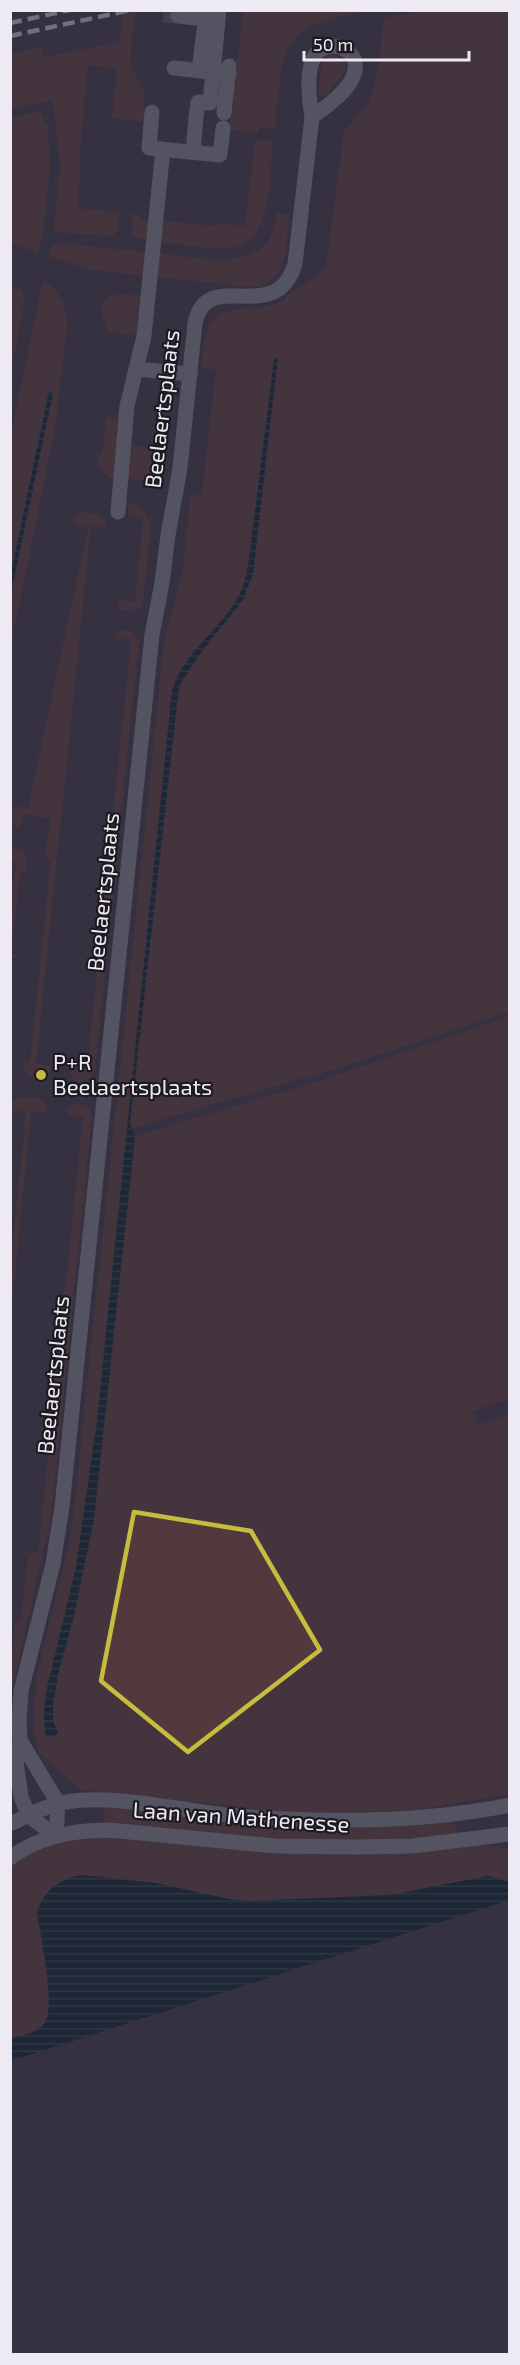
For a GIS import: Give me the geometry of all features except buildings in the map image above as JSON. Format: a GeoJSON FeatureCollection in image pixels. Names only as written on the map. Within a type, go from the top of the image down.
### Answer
{"type":"FeatureCollection","features":[{"type":"Feature","properties":{"kind":"street"},"geometry":{"type":"LineString","coordinates":[[178,16],[214,18]]}},
{"type":"Feature","properties":{"kind":"street"},"geometry":{"type":"LineString","coordinates":[[199,71],[214,18]]}},
{"type":"Feature","properties":{"kind":"street"},"geometry":{"type":"LineString","coordinates":[[193,152],[198,102],[210,103],[214,18]]}},
{"type":"Feature","properties":{"kind":"street"},"geometry":{"type":"LineString","coordinates":[[152,112],[149,148],[220,155],[225,126],[229,70],[174,69]]}},
{"type":"Feature","properties":{"kind":"street","name":"Beelaertsplaats"},"geometry":{"type":"LineString","coordinates":[[29,1816],[21,1797],[16,1761],[20,1740],[21,1691],[53,1564],[61,1517],[152,635],[179,476],[195,322],[204,304],[212,298],[221,295],[255,298],[270,294],[282,285],[292,271],[312,117]]}},
{"type":"Feature","properties":{"kind":"street"},"geometry":{"type":"LineString","coordinates":[[196,122],[225,126]]}},
{"type":"Feature","properties":{"kind":"street"},"geometry":{"type":"LineString","coordinates":[[118,512],[127,406],[144,336],[163,149]]}},
{"type":"Feature","properties":{"kind":"street"},"geometry":{"type":"LineString","coordinates":[[136,369],[190,374]]}},
{"type":"Feature","properties":{"kind":"street","name":"Beelaertsplaats"},"geometry":{"type":"LineString","coordinates":[[20,1740],[58,1803]]}},
{"type":"Feature","properties":{"kind":"street","name":"Laan van Mathenesse"},"geometry":{"type":"LineString","coordinates":[[10,1824],[58,1803],[76,1800],[123,1802],[236,1816],[355,1822],[438,1815],[510,1805]]}},
{"type":"Feature","properties":{"kind":"street"},"geometry":{"type":"LineString","coordinates":[[56,1836],[58,1803]]}},
{"type":"Feature","properties":{"kind":"street"},"geometry":{"type":"LineString","coordinates":[[29,1816],[56,1836]]}},
{"type":"Feature","properties":{"kind":"street","name":"Laan van Mathenesse"},"geometry":{"type":"LineString","coordinates":[[10,1858],[22,1849],[56,1836],[81,1830],[109,1830],[276,1846],[355,1847],[412,1845],[510,1834]]}},
{"type":"Feature","properties":{"kind":"highlighted area"},"geometry":{"type":"Polygon","coordinates":[[[134,1512],[251,1531],[320,1650],[188,1752],[101,1681],[134,1512]]]}},
{"type":"Feature","properties":{"kind":"shaded area"},"geometry":{"type":"Polygon","coordinates":[[[123,11],[135,11],[130,65],[144,93],[144,122],[112,118],[117,68],[88,65],[77,208],[120,213],[118,230],[112,236],[54,232],[60,164],[53,100],[11,109],[10,54],[41,47],[44,57],[120,42],[123,11]]]}},
{"type":"Feature","properties":{"kind":"shaded area"},"geometry":{"type":"Polygon","coordinates":[[[243,11],[368,11],[316,24],[301,33],[290,44],[280,77],[275,129],[259,127],[258,133],[228,130],[232,113],[243,11]]]}},
{"type":"Feature","properties":{"kind":"shaded area"},"geometry":{"type":"Polygon","coordinates":[[[421,11],[509,11],[509,1012],[325,1072],[132,1128],[130,1124],[179,686],[228,611],[186,662],[172,690],[97,1421],[76,1567],[47,1688],[44,1711],[58,1732],[53,1721],[53,1704],[94,1519],[135,1136],[320,1081],[509,1016],[509,1399],[472,1411],[477,1425],[509,1414],[509,1794],[415,1810],[298,1813],[82,1790],[40,1754],[33,1726],[36,1681],[72,1530],[164,643],[183,572],[190,495],[202,495],[216,369],[202,369],[206,336],[211,323],[218,316],[228,311],[274,304],[314,279],[326,267],[344,132],[370,100],[379,65],[384,18],[421,11]],[[278,357],[276,358],[248,566],[243,587],[237,599],[253,574],[278,357]]]}},
{"type":"Feature","properties":{"kind":"shaded area"},"geometry":{"type":"Polygon","coordinates":[[[330,55],[343,58],[347,69],[326,96],[318,96],[322,62],[330,55]]]}},
{"type":"Feature","properties":{"kind":"shaded area"},"geometry":{"type":"Polygon","coordinates":[[[40,112],[48,127],[50,169],[42,240],[37,252],[11,243],[10,117],[40,112]]]}},
{"type":"Feature","properties":{"kind":"shaded area"},"geometry":{"type":"Polygon","coordinates":[[[255,140],[273,141],[270,186],[263,218],[257,232],[248,241],[235,247],[198,247],[160,242],[162,221],[245,226],[255,140]]]}},
{"type":"Feature","properties":{"kind":"shaded area"},"geometry":{"type":"Polygon","coordinates":[[[277,213],[289,215],[286,250],[279,271],[273,279],[263,285],[251,287],[157,277],[159,253],[214,259],[232,259],[249,255],[262,247],[272,233],[277,213]]]}},
{"type":"Feature","properties":{"kind":"shaded area"},"geometry":{"type":"Polygon","coordinates":[[[132,214],[150,220],[147,240],[132,236],[132,214]]]}},
{"type":"Feature","properties":{"kind":"shaded area"},"geometry":{"type":"Polygon","coordinates":[[[60,243],[146,252],[144,276],[90,269],[49,257],[53,246],[60,243]]]}},
{"type":"Feature","properties":{"kind":"shaded area"},"geometry":{"type":"Polygon","coordinates":[[[43,280],[61,299],[66,311],[67,325],[55,429],[11,645],[11,593],[53,393],[49,392],[11,573],[11,434],[43,280]]]}},
{"type":"Feature","properties":{"kind":"shaded area"},"geometry":{"type":"Polygon","coordinates":[[[11,286],[21,290],[25,299],[11,372],[11,286]]]}},
{"type":"Feature","properties":{"kind":"shaded area"},"geometry":{"type":"Polygon","coordinates":[[[121,294],[142,296],[141,299],[134,299],[141,301],[141,303],[134,304],[141,305],[141,307],[134,308],[140,311],[133,312],[140,313],[140,315],[133,315],[139,319],[132,319],[139,321],[139,323],[132,323],[139,325],[132,327],[138,331],[131,332],[138,333],[138,335],[108,332],[103,319],[103,303],[112,296],[121,294]]]}},
{"type":"Feature","properties":{"kind":"shaded area"},"geometry":{"type":"Polygon","coordinates":[[[106,417],[123,419],[116,422],[122,425],[115,426],[122,427],[122,429],[115,429],[121,431],[115,434],[121,437],[114,436],[120,439],[120,441],[114,440],[120,445],[113,444],[120,447],[113,449],[119,452],[112,453],[119,455],[119,457],[112,456],[119,458],[112,461],[118,464],[111,465],[118,466],[111,469],[117,472],[110,472],[117,474],[116,479],[102,471],[96,455],[102,455],[106,417]]]}},
{"type":"Feature","properties":{"kind":"shaded area"},"geometry":{"type":"Polygon","coordinates":[[[127,445],[154,448],[158,466],[153,476],[140,480],[123,479],[123,475],[130,475],[123,473],[124,471],[131,470],[124,469],[124,467],[131,467],[124,465],[131,463],[125,459],[132,458],[125,457],[125,455],[132,456],[126,451],[133,450],[126,449],[127,445]]]}},
{"type":"Feature","properties":{"kind":"shaded area"},"geometry":{"type":"Polygon","coordinates":[[[126,501],[143,510],[151,526],[143,603],[139,609],[131,611],[121,610],[118,602],[120,600],[135,602],[143,517],[128,515],[128,506],[121,505],[126,501]]]}},
{"type":"Feature","properties":{"kind":"shaded area"},"geometry":{"type":"Polygon","coordinates":[[[81,513],[97,515],[106,522],[107,526],[106,528],[91,526],[36,1063],[52,1067],[46,1076],[34,1078],[27,1074],[23,1064],[30,1062],[51,860],[45,857],[50,819],[23,813],[19,829],[11,819],[11,813],[13,806],[28,808],[88,528],[72,523],[74,518],[81,513]]]}},
{"type":"Feature","properties":{"kind":"shaded area"},"geometry":{"type":"Polygon","coordinates":[[[119,630],[132,631],[139,641],[95,1069],[90,1080],[80,1083],[72,1078],[71,1069],[72,1067],[87,1068],[131,640],[115,638],[119,630]]]}},
{"type":"Feature","properties":{"kind":"shaded area"},"geometry":{"type":"Polygon","coordinates":[[[11,848],[22,851],[27,858],[26,871],[20,872],[11,954],[11,893],[17,863],[11,861],[11,848]]]}},
{"type":"Feature","properties":{"kind":"shaded area"},"geometry":{"type":"Polygon","coordinates":[[[25,1097],[42,1101],[48,1110],[45,1113],[31,1112],[11,1316],[11,1260],[26,1112],[11,1110],[11,1104],[16,1098],[25,1097]]]}},
{"type":"Feature","properties":{"kind":"shaded area"},"geometry":{"type":"Polygon","coordinates":[[[74,1103],[86,1105],[92,1115],[51,1518],[11,1693],[11,1660],[15,1622],[21,1621],[28,1556],[22,1553],[38,1553],[83,1117],[67,1114],[69,1107],[74,1103]]]}},
{"type":"Feature","properties":{"kind":"shaded area"},"geometry":{"type":"Polygon","coordinates":[[[104,1806],[455,1818],[456,1833],[412,1839],[368,1841],[280,1840],[104,1823],[104,1806]]]}},
{"type":"Feature","properties":{"kind":"shaded area"},"geometry":{"type":"Polygon","coordinates":[[[113,1836],[471,1843],[508,1849],[509,1882],[488,1876],[390,1895],[248,1901],[229,1899],[37,1912],[48,1987],[48,2015],[44,2024],[37,2030],[11,2039],[11,1865],[35,1852],[60,1843],[113,1836]]]}},
{"type":"Feature","properties":{"kind":"water"},"geometry":{"type":"Polygon","coordinates":[[[278,356],[253,574],[243,600],[198,656],[179,686],[130,1124],[135,1136],[94,1519],[53,1704],[53,1721],[58,1732],[54,1737],[49,1737],[45,1733],[44,1711],[47,1688],[76,1567],[97,1421],[172,690],[186,663],[233,606],[244,583],[274,360],[278,356]]]}},
{"type":"Feature","properties":{"kind":"water"},"geometry":{"type":"Polygon","coordinates":[[[49,391],[53,393],[11,593],[11,573],[49,391]]]}},
{"type":"Feature","properties":{"kind":"water"},"geometry":{"type":"Polygon","coordinates":[[[82,1875],[156,1883],[248,1901],[390,1895],[488,1876],[509,1882],[509,1900],[11,2061],[11,2039],[37,2030],[48,2016],[48,1988],[37,1912],[40,1904],[54,1886],[66,1879],[82,1875]]]}},
{"type":"Feature","properties":{"kind":"tunnel"},"geometry":{"type":"LineString","coordinates":[[163,15],[178,16]]}},
{"type":"Feature","properties":{"kind":"railway"},"geometry":{"type":"LineString","coordinates":[[10,23],[70,10]]}},
{"type":"Feature","properties":{"kind":"railway"},"geometry":{"type":"LineString","coordinates":[[10,36],[131,10]]}},
{"type":"Feature","properties":{"kind":"place","name":"P+R Beelaertsplaats"},"geometry":{"type":"Point","coordinates":[41,1075]}}]}
